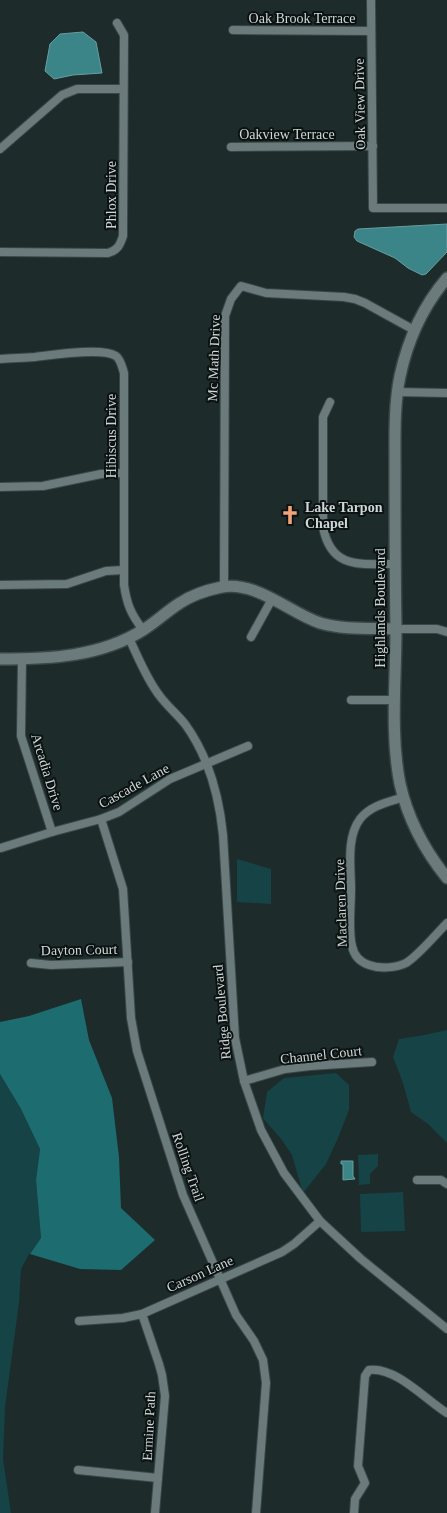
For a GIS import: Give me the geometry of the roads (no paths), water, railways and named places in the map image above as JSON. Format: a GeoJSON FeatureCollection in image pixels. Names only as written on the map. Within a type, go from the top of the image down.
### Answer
{"type":"FeatureCollection","features":[{"type":"Feature","properties":{"kind":"street","name":"Oak View Drive"},"geometry":{"type":"LineString","coordinates":[[371,0],[373,208],[447,208]]}},
{"type":"Feature","properties":{"kind":"street","name":"Phlox Drive"},"geometry":{"type":"LineString","coordinates":[[0,252],[108,252],[120,246],[123,236],[124,35],[117,23]]}},
{"type":"Feature","properties":{"kind":"street","name":"Oak Brook Terrace"},"geometry":{"type":"LineString","coordinates":[[232,30],[371,31]]}},
{"type":"Feature","properties":{"kind":"street"},"geometry":{"type":"LineString","coordinates":[[0,149],[62,95],[77,89],[123,89]]}},
{"type":"Feature","properties":{"kind":"street","name":"Oakview Terrace"},"geometry":{"type":"LineString","coordinates":[[231,147],[373,146]]}},
{"type":"Feature","properties":{"kind":"street","name":"Highlands Boulevard"},"geometry":{"type":"LineString","coordinates":[[447,278],[431,299],[414,330],[403,363],[397,392],[394,564],[396,748],[399,778],[409,813],[425,847],[447,878]]}},
{"type":"Feature","properties":{"kind":"street","name":"Mc Math Drive"},"geometry":{"type":"LineString","coordinates":[[224,587],[225,316],[231,299],[241,286],[266,293],[349,298],[365,303],[414,330]]}},
{"type":"Feature","properties":{"kind":"street","name":"Hibiscus Drive"},"geometry":{"type":"LineString","coordinates":[[0,358],[107,352],[116,356],[122,363],[124,373],[123,570],[126,602],[143,630]]}},
{"type":"Feature","properties":{"kind":"street"},"geometry":{"type":"LineString","coordinates":[[397,392],[447,393]]}},
{"type":"Feature","properties":{"kind":"street"},"geometry":{"type":"LineString","coordinates":[[330,402],[323,417],[323,526],[326,540],[333,552],[344,560],[358,563],[394,564]]}},
{"type":"Feature","properties":{"kind":"street"},"geometry":{"type":"LineString","coordinates":[[0,487],[43,486],[100,474],[124,473]]}},
{"type":"Feature","properties":{"kind":"street"},"geometry":{"type":"LineString","coordinates":[[0,585],[67,584],[106,571],[123,570]]}},
{"type":"Feature","properties":{"kind":"street"},"geometry":{"type":"LineString","coordinates":[[0,659],[66,657],[106,648],[143,630],[179,603],[197,594],[224,587],[248,589],[318,622],[334,626],[437,629],[447,632]]}},
{"type":"Feature","properties":{"kind":"street"},"geometry":{"type":"LineString","coordinates":[[251,637],[272,599]]}},
{"type":"Feature","properties":{"kind":"street","name":"Ridge Boulevard"},"geometry":{"type":"LineString","coordinates":[[129,638],[149,680],[196,740],[208,764],[216,788],[220,810],[235,1038],[244,1081],[258,1121],[272,1151],[294,1187],[320,1221],[361,1258],[447,1329]]}},
{"type":"Feature","properties":{"kind":"street","name":"Arcadia Drive"},"geometry":{"type":"LineString","coordinates":[[22,659],[21,736],[52,832]]}},
{"type":"Feature","properties":{"kind":"street"},"geometry":{"type":"LineString","coordinates":[[351,700],[395,700]]}},
{"type":"Feature","properties":{"kind":"street","name":"Cascade Lane"},"geometry":{"type":"LineString","coordinates":[[1,848],[119,812],[170,779],[248,746]]}},
{"type":"Feature","properties":{"kind":"street","name":"Maclaren Drive"},"geometry":{"type":"LineString","coordinates":[[404,797],[382,804],[369,811],[360,819],[355,830],[352,845],[352,947],[357,958],[371,966],[399,966],[411,959],[447,923]]}},
{"type":"Feature","properties":{"kind":"street","name":"Rolling Trail"},"geometry":{"type":"LineString","coordinates":[[101,819],[123,890],[131,1018],[137,1051],[183,1195],[236,1315],[254,1341],[263,1360],[266,1383],[256,1513]]}},
{"type":"Feature","properties":{"kind":"street","name":"Dayton Court"},"geometry":{"type":"LineString","coordinates":[[32,963],[51,966],[128,962]]}},
{"type":"Feature","properties":{"kind":"street","name":"Channel Court"},"geometry":{"type":"LineString","coordinates":[[244,1081],[301,1067],[372,1062]]}},
{"type":"Feature","properties":{"kind":"street"},"geometry":{"type":"LineString","coordinates":[[417,1180],[441,1180],[447,1184]]}},
{"type":"Feature","properties":{"kind":"street","name":"Carson Lane"},"geometry":{"type":"LineString","coordinates":[[79,1321],[112,1320],[142,1314],[282,1252],[320,1221]]}},
{"type":"Feature","properties":{"kind":"street","name":"Ermine Path"},"geometry":{"type":"LineString","coordinates":[[142,1314],[159,1364],[164,1386],[165,1409],[155,1513]]}},
{"type":"Feature","properties":{"kind":"street"},"geometry":{"type":"LineString","coordinates":[[354,1513],[355,1500],[365,1483],[358,1466],[365,1376],[369,1370],[375,1369],[405,1382],[447,1413]]}},
{"type":"Feature","properties":{"kind":"street"},"geometry":{"type":"LineString","coordinates":[[78,1470],[158,1478]]}},
{"type":"Feature","properties":{"kind":"place","name":"Lake Tarpon Chapel"},"geometry":{"type":"Point","coordinates":[290,515]}}]}
